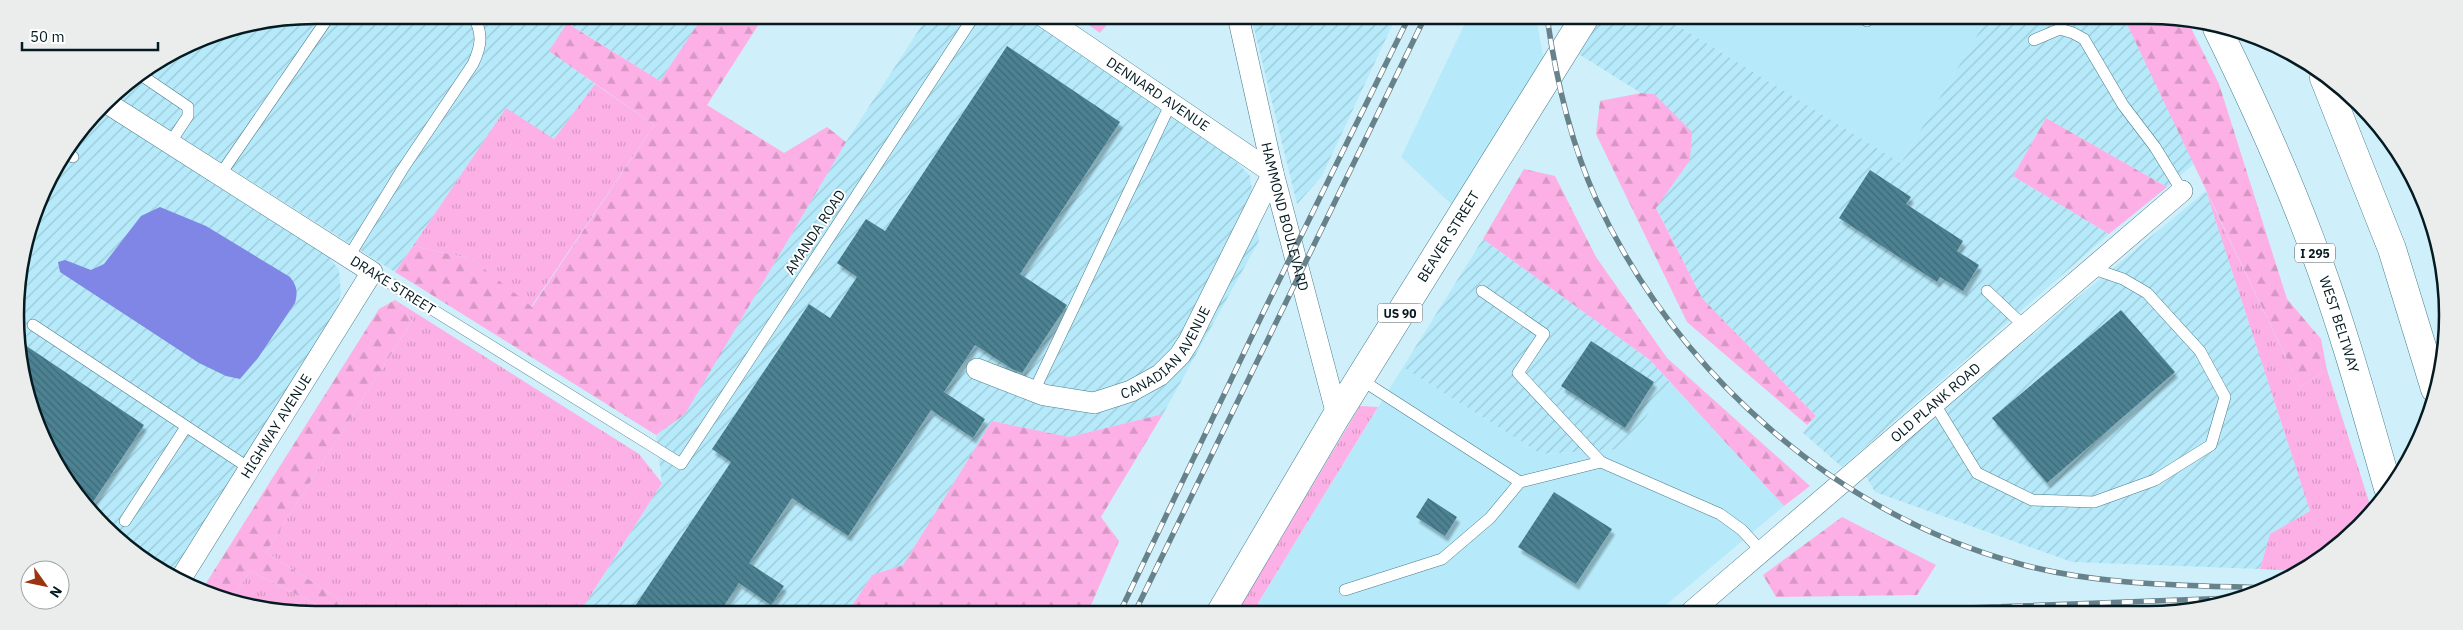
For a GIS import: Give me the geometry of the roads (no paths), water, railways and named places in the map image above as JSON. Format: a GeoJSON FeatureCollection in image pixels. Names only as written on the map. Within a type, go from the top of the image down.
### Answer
{"type":"FeatureCollection","features":[{"type":"Feature","properties":{"kind":"main road","name":"BEAVER STREET"},"geometry":{"type":"LineString","coordinates":[[1225,606],[1337,415],[1581,24]]}},
{"type":"Feature","properties":{"kind":"main road","name":"WEST BELTWAY"},"geometry":{"type":"LineString","coordinates":[[2219,33],[2248,92],[2310,239],[2358,384],[2386,482]]}},
{"type":"Feature","properties":{"kind":"main road"},"geometry":{"type":"LineString","coordinates":[[2327,86],[2392,249],[2432,379]]}},
{"type":"Feature","properties":{"kind":"street","name":"DENNARD AVENUE"},"geometry":{"type":"LineString","coordinates":[[1055,24],[1273,172]]}},
{"type":"Feature","properties":{"kind":"street","name":"HAMMOND BOULEVARD"},"geometry":{"type":"LineString","coordinates":[[1240,24],[1273,172],[1337,415]]}},
{"type":"Feature","properties":{"kind":"street","name":"DRAKE STREET"},"geometry":{"type":"LineString","coordinates":[[112,106],[372,272]]}},
{"type":"Feature","properties":{"kind":"street","name":"CANADIAN AVENUE"},"geometry":{"type":"LineString","coordinates":[[977,369],[1044,395],[1094,403],[1131,391],[1170,366],[1189,341],[1273,172]]}},
{"type":"Feature","properties":{"kind":"street","name":"OLD PLANK ROAD"},"geometry":{"type":"LineString","coordinates":[[1698,606],[2182,191]]}},
{"type":"Feature","properties":{"kind":"street","name":"HIGHWAY AVENUE"},"geometry":{"type":"LineString","coordinates":[[183,575],[372,272]]}},
{"type":"Feature","properties":{"kind":"lane"},"geometry":{"type":"LineString","coordinates":[[220,175],[324,24]]}},
{"type":"Feature","properties":{"kind":"lane"},"geometry":{"type":"LineString","coordinates":[[348,258],[402,170],[460,86],[476,57],[481,39],[475,24]]}},
{"type":"Feature","properties":{"kind":"lane","name":"AMANDA ROAD"},"geometry":{"type":"LineString","coordinates":[[681,464],[969,24]]}},
{"type":"Feature","properties":{"kind":"lane"},"geometry":{"type":"LineString","coordinates":[[2034,40],[2060,30],[2073,32],[2084,39],[2123,105],[2155,148],[2182,191]]}},
{"type":"Feature","properties":{"kind":"lane"},"geometry":{"type":"LineString","coordinates":[[146,78],[188,107],[188,116],[170,143]]}},
{"type":"Feature","properties":{"kind":"lane"},"geometry":{"type":"LineString","coordinates":[[1034,391],[1171,103]]}},
{"type":"Feature","properties":{"kind":"lane"},"geometry":{"type":"LineString","coordinates":[[1934,403],[1977,473],[2032,500],[2094,502],[2155,480],[2211,445],[2224,397],[2200,351],[2147,293],[2123,279],[2091,268]]}},
{"type":"Feature","properties":{"kind":"lane","name":"DRAKE STREET"},"geometry":{"type":"LineString","coordinates":[[372,272],[681,464]]}},
{"type":"Feature","properties":{"kind":"lane"},"geometry":{"type":"LineString","coordinates":[[1482,291],[1544,334],[1518,373],[1601,462],[1720,514],[1742,530],[1762,552]]}},
{"type":"Feature","properties":{"kind":"lane"},"geometry":{"type":"LineString","coordinates":[[1987,291],[2024,326]]}},
{"type":"Feature","properties":{"kind":"lane"},"geometry":{"type":"LineString","coordinates":[[33,325],[249,468]]}},
{"type":"Feature","properties":{"kind":"lane"},"geometry":{"type":"LineString","coordinates":[[1360,378],[1520,482]]}},
{"type":"Feature","properties":{"kind":"lane"},"geometry":{"type":"LineString","coordinates":[[125,521],[186,427]]}},
{"type":"Feature","properties":{"kind":"lane"},"geometry":{"type":"LineString","coordinates":[[1345,590],[1442,559],[1490,518],[1520,482],[1601,462]]}},
{"type":"Feature","properties":{"kind":"water"},"geometry":{"type":"Polygon","coordinates":[[[160,207],[206,226],[290,277],[294,283],[297,292],[295,303],[258,358],[240,379],[226,376],[199,363],[60,272],[58,262],[65,260],[91,270],[104,264],[141,216],[160,207]]]}},
{"type":"Feature","properties":{"kind":"railway"},"geometry":{"type":"LineString","coordinates":[[1123,606],[1263,313],[1406,24]]}},
{"type":"Feature","properties":{"kind":"railway"},"geometry":{"type":"LineString","coordinates":[[1138,606],[1422,24]]}},
{"type":"Feature","properties":{"kind":"railway"},"geometry":{"type":"LineString","coordinates":[[1548,24],[1571,132],[1596,199],[1630,263],[1670,322],[1717,378],[1769,428],[1825,472],[1887,510],[1952,541],[2020,564],[2081,577],[2175,585],[2251,587]]}},
{"type":"Feature","properties":{"kind":"railway"},"geometry":{"type":"LineString","coordinates":[[2019,606],[2213,599]]}}]}
